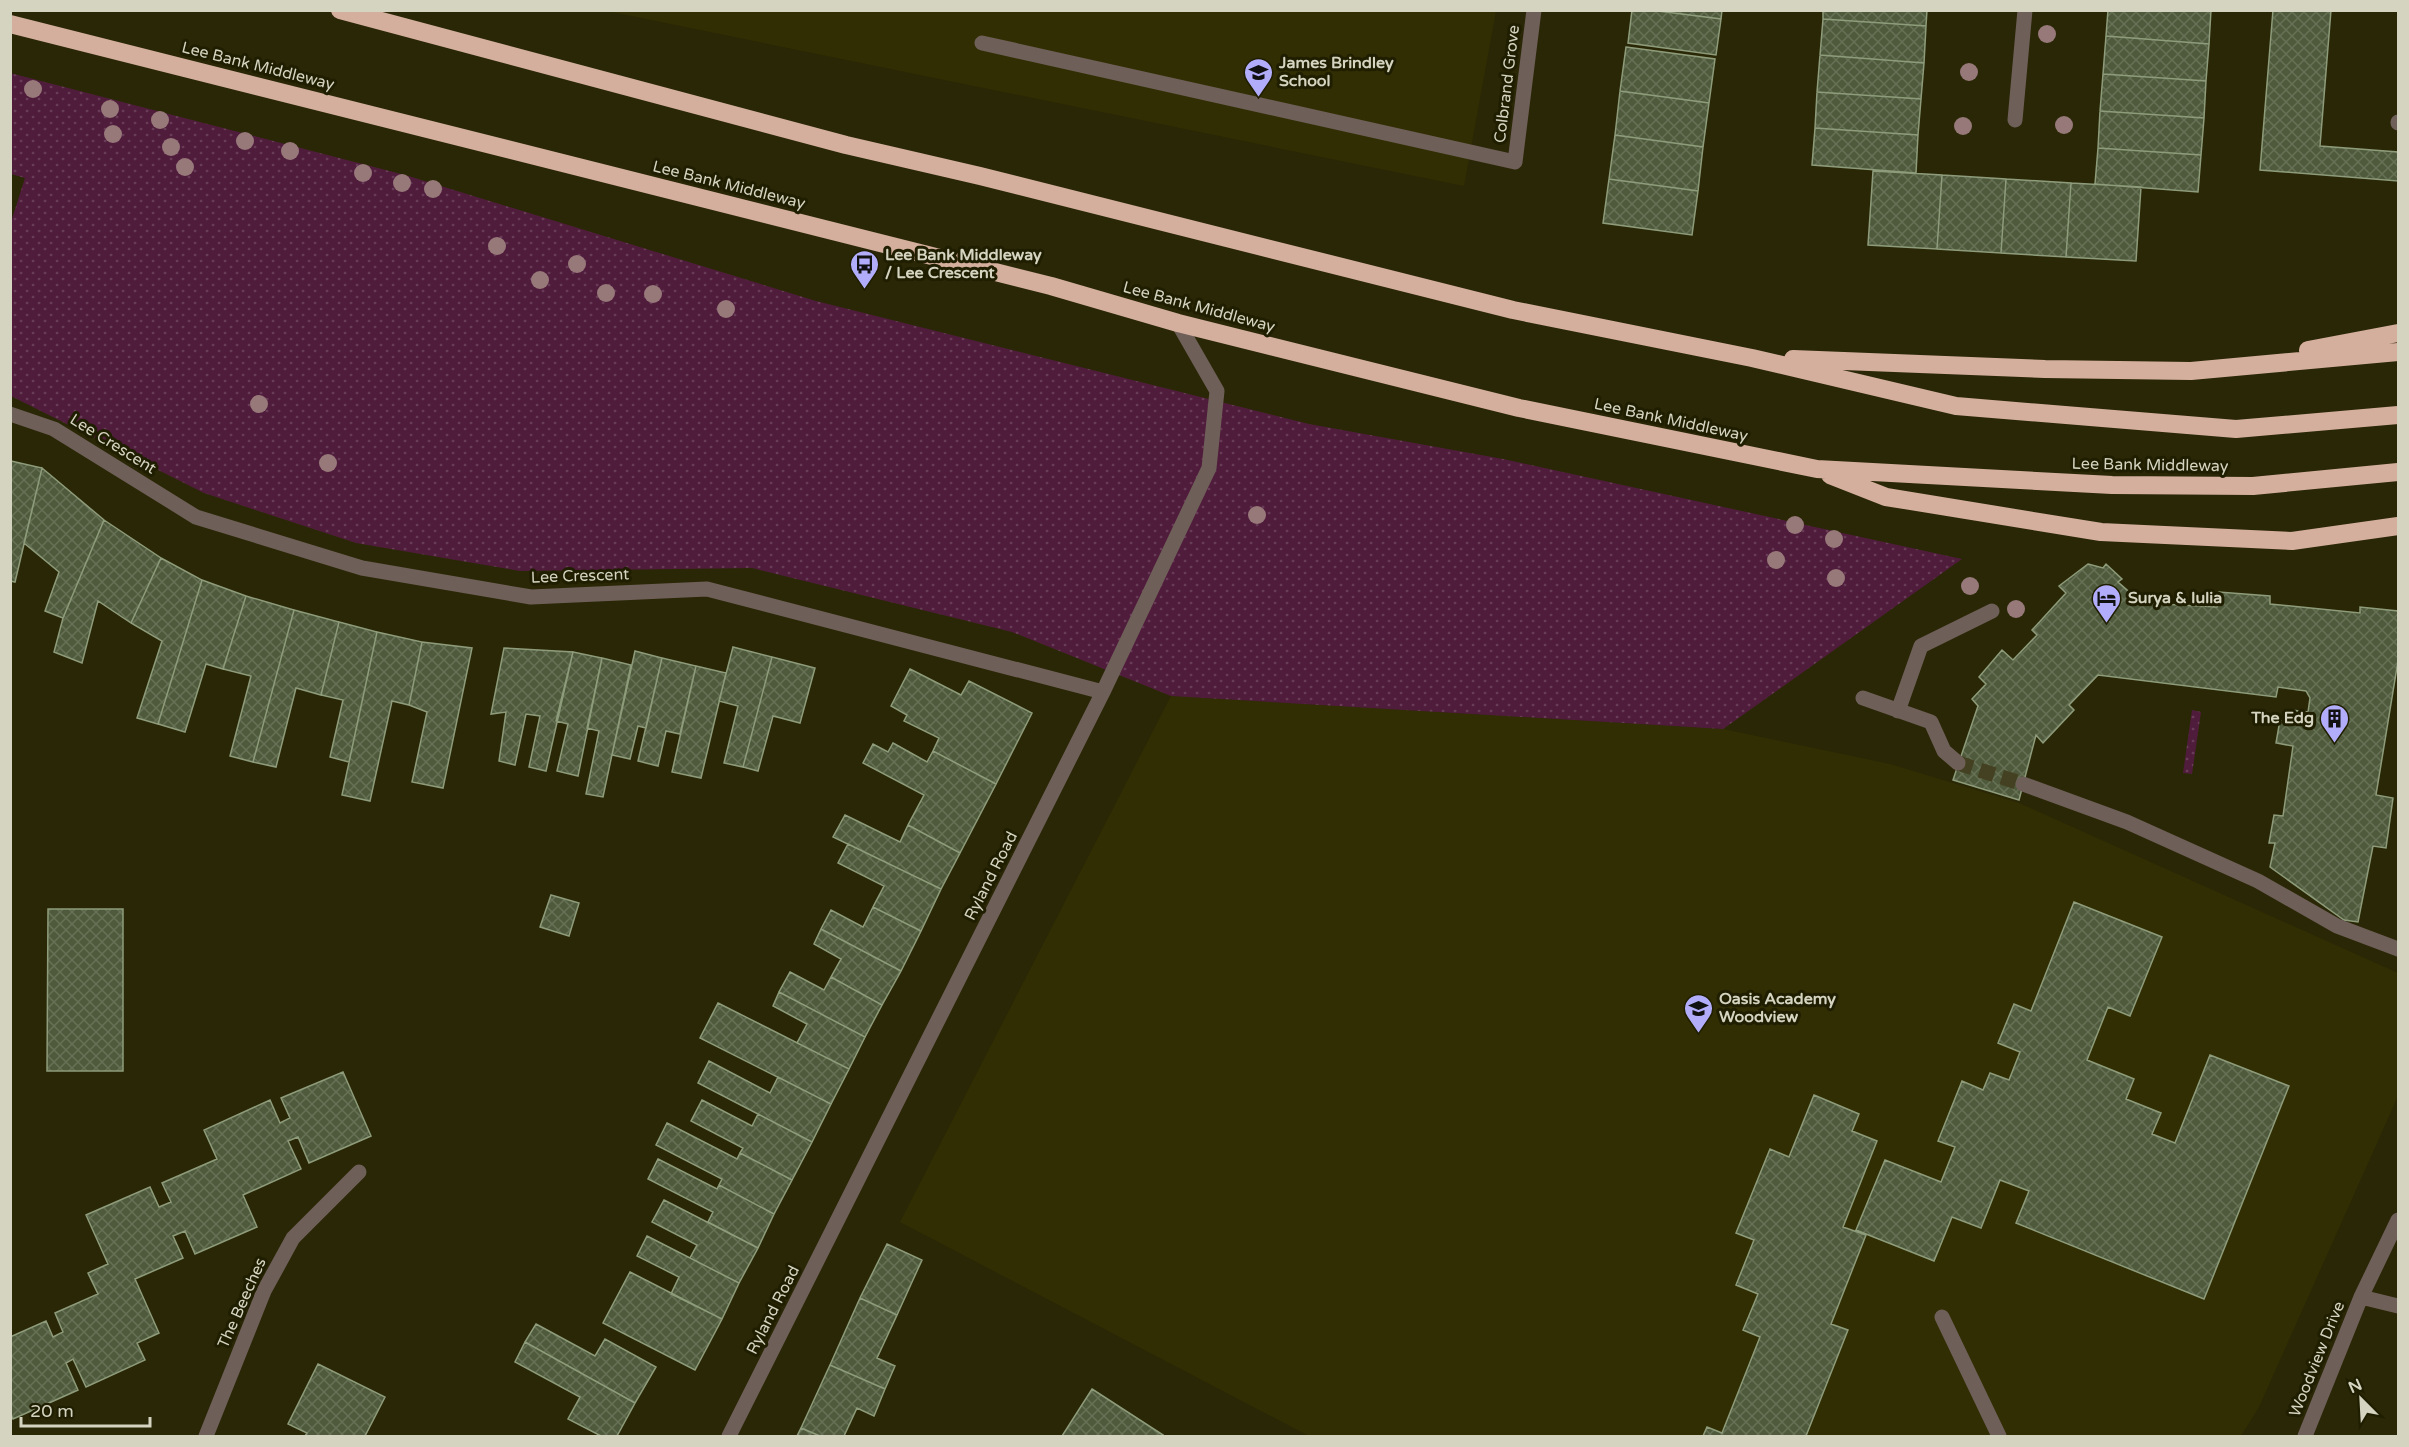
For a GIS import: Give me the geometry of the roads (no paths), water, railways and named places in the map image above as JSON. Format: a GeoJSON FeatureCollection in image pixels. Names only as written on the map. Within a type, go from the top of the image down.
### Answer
{"type":"FeatureCollection","features":[{"type":"Feature","properties":{"kind":"highway"},"geometry":{"type":"LineString","coordinates":[[340,10],[846,146],[1004,182],[1513,310],[1752,358],[1968,407],[2236,429],[2398,415]]}},
{"type":"Feature","properties":{"kind":"highway","name":"Lee Bank Middleway"},"geometry":{"type":"LineString","coordinates":[[10,24],[1051,286],[1178,323],[1519,408],[1817,470],[2112,485],[2241,486],[2398,472]]}},
{"type":"Feature","properties":{"kind":"highway"},"geometry":{"type":"LineString","coordinates":[[2191,371],[2398,333]]}},
{"type":"Feature","properties":{"kind":"highway"},"geometry":{"type":"LineString","coordinates":[[1752,358],[2045,369],[2191,371],[2398,352]]}},
{"type":"Feature","properties":{"kind":"highway"},"geometry":{"type":"LineString","coordinates":[[1817,470],[1886,498],[2101,532],[2292,542],[2398,526]]}},
{"type":"Feature","properties":{"kind":"street","name":"Colbrand Grove"},"geometry":{"type":"LineString","coordinates":[[982,43],[1515,162],[1534,10]]}},
{"type":"Feature","properties":{"kind":"street"},"geometry":{"type":"LineString","coordinates":[[2015,120],[2025,10]]}},
{"type":"Feature","properties":{"kind":"street","name":"Ryland Road"},"geometry":{"type":"LineString","coordinates":[[729,1437],[1103,692],[1209,468],[1217,391],[1178,323]]}},
{"type":"Feature","properties":{"kind":"street","name":"Lee Crescent"},"geometry":{"type":"LineString","coordinates":[[10,414],[54,429],[196,517],[362,568],[531,597],[707,589],[1103,692]]}},
{"type":"Feature","properties":{"kind":"street"},"geometry":{"type":"LineString","coordinates":[[1898,711],[1921,646],[1992,612]]}},
{"type":"Feature","properties":{"kind":"street"},"geometry":{"type":"LineString","coordinates":[[1863,699],[1931,722],[1944,751],[1959,763]]}},
{"type":"Feature","properties":{"kind":"street"},"geometry":{"type":"LineString","coordinates":[[2023,784],[2127,822],[2258,880],[2337,926],[2398,949]]}},
{"type":"Feature","properties":{"kind":"street","name":"The Beeches"},"geometry":{"type":"LineString","coordinates":[[206,1437],[264,1291],[293,1238],[359,1172]]}},
{"type":"Feature","properties":{"kind":"street"},"geometry":{"type":"LineString","coordinates":[[2361,1297],[2398,1220]]}},
{"type":"Feature","properties":{"kind":"street","name":"Woodview Drive"},"geometry":{"type":"LineString","coordinates":[[2306,1437],[2361,1297],[2398,1306]]}},
{"type":"Feature","properties":{"kind":"street"},"geometry":{"type":"LineString","coordinates":[[1942,1317],[1999,1437]]}},
{"type":"Feature","properties":{"kind":"tunnel"},"geometry":{"type":"LineString","coordinates":[[1958,763],[2023,784]]}},
{"type":"Feature","properties":{"kind":"place","name":"James Brindley School"},"geometry":{"type":"Point","coordinates":[1258,98]}},
{"type":"Feature","properties":{"kind":"place","name":"Lee Bank Middleway / Lee Crescent"},"geometry":{"type":"Point","coordinates":[864,290]}},
{"type":"Feature","properties":{"kind":"place","name":"Surya & Iulia"},"geometry":{"type":"Point","coordinates":[2107,624]}},
{"type":"Feature","properties":{"kind":"place","name":"The Edg"},"geometry":{"type":"Point","coordinates":[2335,744]}},
{"type":"Feature","properties":{"kind":"place","name":"Oasis Academy Woodview"},"geometry":{"type":"Point","coordinates":[1698,1034]}}]}
